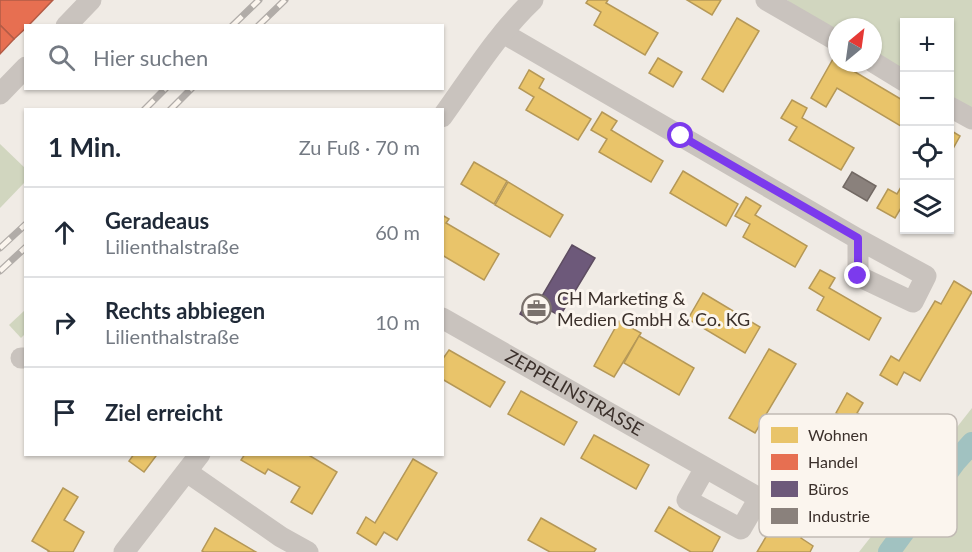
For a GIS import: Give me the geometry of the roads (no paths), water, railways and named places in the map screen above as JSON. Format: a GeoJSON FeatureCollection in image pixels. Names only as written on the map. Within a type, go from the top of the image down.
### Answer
{"type":"FeatureCollection","features":[{"type":"Feature","properties":{"kind":"street"},"geometry":{"type":"LineString","coordinates":[[68,24],[91,0]]}},
{"type":"Feature","properties":{"kind":"street"},"geometry":{"type":"LineString","coordinates":[[444,114],[502,33],[533,0]]}},
{"type":"Feature","properties":{"kind":"street"},"geometry":{"type":"LineString","coordinates":[[766,0],[828,36]]}},
{"type":"Feature","properties":{"kind":"street"},"geometry":{"type":"LineString","coordinates":[[502,33],[858,238]]}},
{"type":"Feature","properties":{"kind":"street"},"geometry":{"type":"LineString","coordinates":[[882,68],[900,79]]}},
{"type":"Feature","properties":{"kind":"street"},"geometry":{"type":"LineString","coordinates":[[0,94],[24,70]]}},
{"type":"Feature","properties":{"kind":"street"},"geometry":{"type":"LineString","coordinates":[[954,109],[972,119]]}},
{"type":"Feature","properties":{"kind":"street","name":"ZEPPELINSTRASSE"},"geometry":{"type":"LineString","coordinates":[[444,319],[705,468]]}},
{"type":"Feature","properties":{"kind":"street"},"geometry":{"type":"LineString","coordinates":[[124,552],[199,456]]}},
{"type":"Feature","properties":{"kind":"street"},"geometry":{"type":"LineString","coordinates":[[187,472],[281,537],[308,552]]}},
{"type":"Feature","properties":{"kind":"waterway"},"geometry":{"type":"LineString","coordinates":[[957,460],[972,443]]}},
{"type":"Feature","properties":{"kind":"waterway"},"geometry":{"type":"LineString","coordinates":[[889,552],[900,537]]}},
{"type":"Feature","properties":{"kind":"railway"},"geometry":{"type":"LineString","coordinates":[[234,24],[259,0]]}},
{"type":"Feature","properties":{"kind":"railway"},"geometry":{"type":"LineString","coordinates":[[260,24],[285,0]]}},
{"type":"Feature","properties":{"kind":"railway"},"geometry":{"type":"LineString","coordinates":[[146,108],[164,90]]}},
{"type":"Feature","properties":{"kind":"railway"},"geometry":{"type":"LineString","coordinates":[[172,108],[190,90]]}},
{"type":"Feature","properties":{"kind":"railway"},"geometry":{"type":"LineString","coordinates":[[0,248],[24,226]]}},
{"type":"Feature","properties":{"kind":"railway"},"geometry":{"type":"LineString","coordinates":[[0,271],[24,249]]}},
{"type":"Feature","properties":{"kind":"place","name":"CH Marketing & Medien GmbH & Co. KG"},"geometry":{"type":"Point","coordinates":[536,309]}}]}
